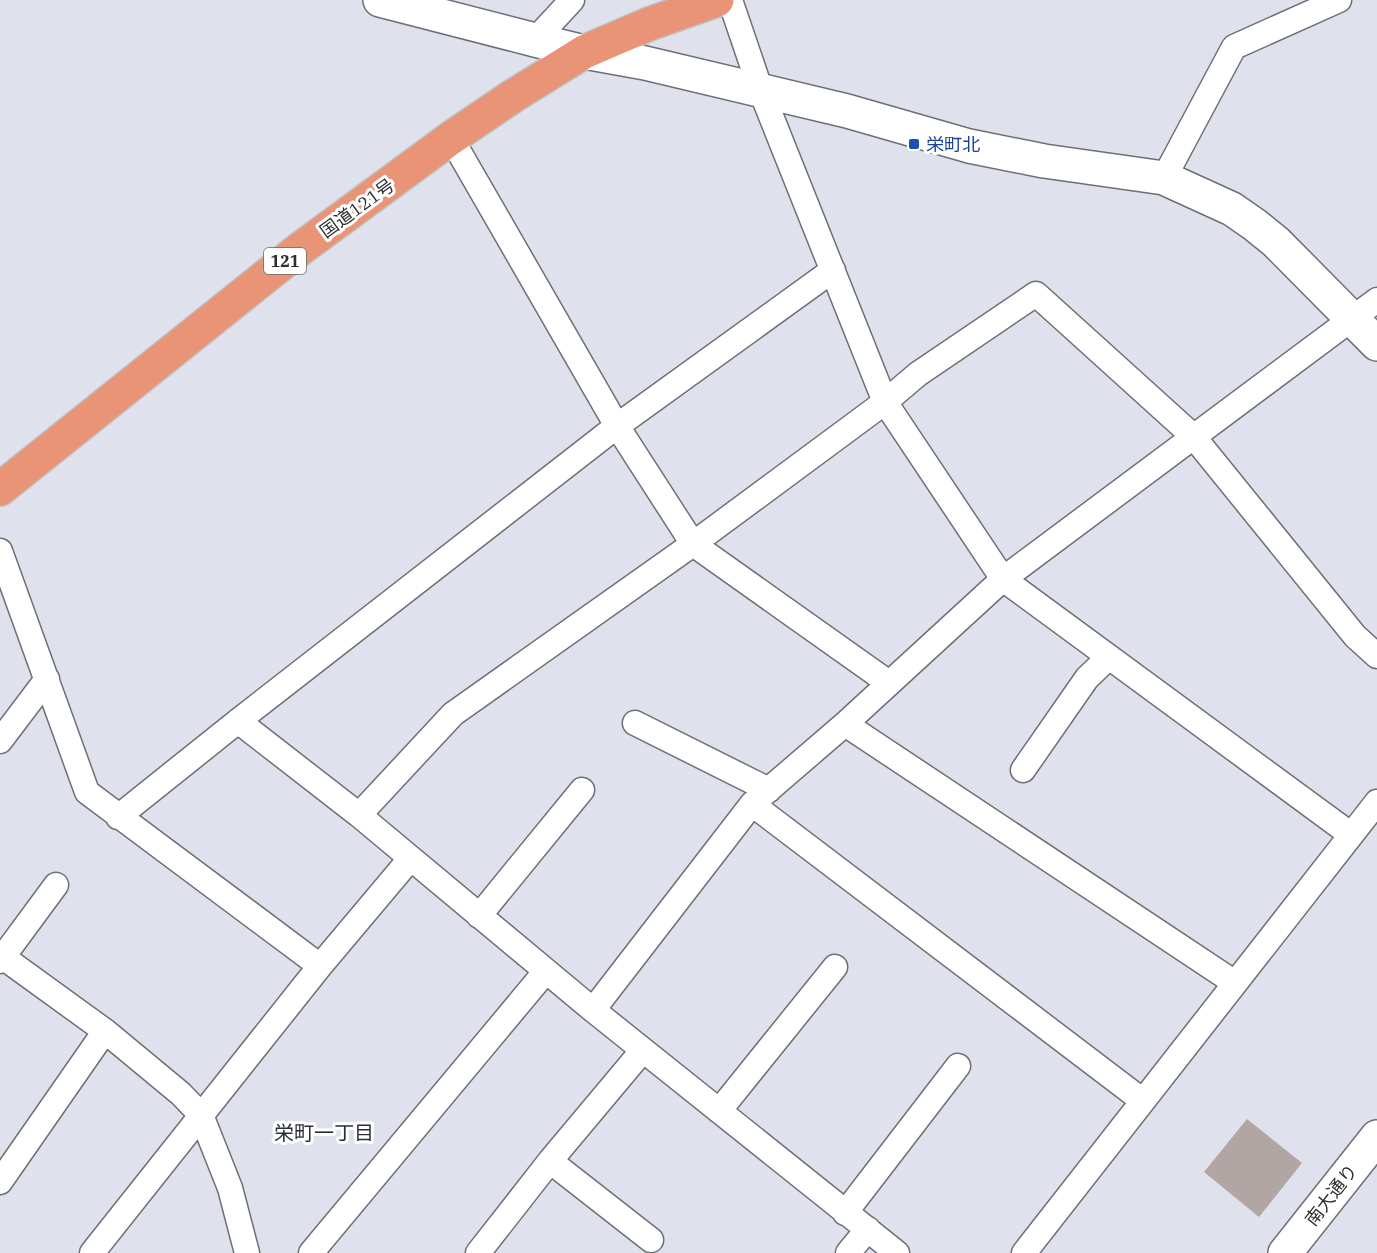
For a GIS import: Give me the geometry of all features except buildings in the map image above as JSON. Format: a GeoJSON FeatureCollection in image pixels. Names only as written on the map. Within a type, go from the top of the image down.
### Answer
{"type":"FeatureCollection","features":[{"type":"Feature","properties":{"kind":"highway","name":"国道121号"},"geometry":{"type":"LineString","coordinates":[[0,489],[300,249],[451,138],[584,52],[649,24],[717,0]]}},
{"type":"Feature","properties":{"kind":"street"},"geometry":{"type":"LineString","coordinates":[[380,0],[584,52],[645,63],[847,111],[969,147],[1044,161],[1164,178],[1223,205],[1255,225],[1365,309],[1377,344]]}},
{"type":"Feature","properties":{"kind":"street"},"geometry":{"type":"LineString","coordinates":[[535,40],[572,0]]}},
{"type":"Feature","properties":{"kind":"street"},"geometry":{"type":"LineString","coordinates":[[730,0],[761,91],[885,402],[1003,579],[1350,834]]}},
{"type":"Feature","properties":{"kind":"street"},"geometry":{"type":"LineString","coordinates":[[1164,178],[1234,47],[1339,0]]}},
{"type":"Feature","properties":{"kind":"street"},"geometry":{"type":"LineString","coordinates":[[451,138],[617,426],[693,544],[889,683]]}},
{"type":"Feature","properties":{"kind":"street"},"geometry":{"type":"LineString","coordinates":[[118,817],[617,426],[833,270]]}},
{"type":"Feature","properties":{"kind":"street"},"geometry":{"type":"LineString","coordinates":[[358,815],[453,714],[693,544],[885,402],[918,374],[1036,294],[1193,436],[1355,636],[1377,656]]}},
{"type":"Feature","properties":{"kind":"street"},"geometry":{"type":"LineString","coordinates":[[593,1010],[761,797],[845,724],[1003,579],[1365,309]]}},
{"type":"Feature","properties":{"kind":"street"},"geometry":{"type":"LineString","coordinates":[[0,551],[87,792],[320,966]]}},
{"type":"Feature","properties":{"kind":"street"},"geometry":{"type":"LineString","coordinates":[[1023,770],[1087,678],[1108,657]]}},
{"type":"Feature","properties":{"kind":"street"},"geometry":{"type":"LineString","coordinates":[[0,741],[47,679]]}},
{"type":"Feature","properties":{"kind":"street"},"geometry":{"type":"LineString","coordinates":[[238,721],[358,815],[593,1010],[897,1253]]}},
{"type":"Feature","properties":{"kind":"street"},"geometry":{"type":"LineString","coordinates":[[635,723],[761,797],[1143,1101]]}},
{"type":"Feature","properties":{"kind":"street"},"geometry":{"type":"LineString","coordinates":[[845,724],[1235,983]]}},
{"type":"Feature","properties":{"kind":"street"},"geometry":{"type":"LineString","coordinates":[[479,916],[582,790]]}},
{"type":"Feature","properties":{"kind":"street"},"geometry":{"type":"LineString","coordinates":[[1024,1253],[1377,802]]}},
{"type":"Feature","properties":{"kind":"street"},"geometry":{"type":"LineString","coordinates":[[92,1253],[320,966],[410,859]]}},
{"type":"Feature","properties":{"kind":"street"},"geometry":{"type":"LineString","coordinates":[[56,885],[1,958],[105,1031],[181,1094],[201,1115],[230,1188],[247,1253]]}},
{"type":"Feature","properties":{"kind":"street"},"geometry":{"type":"LineString","coordinates":[[719,1111],[835,967]]}},
{"type":"Feature","properties":{"kind":"street"},"geometry":{"type":"LineString","coordinates":[[311,1253],[546,971]]}},
{"type":"Feature","properties":{"kind":"street"},"geometry":{"type":"LineString","coordinates":[[0,1182],[105,1031]]}},
{"type":"Feature","properties":{"kind":"street"},"geometry":{"type":"LineString","coordinates":[[478,1253],[550,1161],[643,1050]]}},
{"type":"Feature","properties":{"kind":"street"},"geometry":{"type":"LineString","coordinates":[[845,1213],[958,1066]]}},
{"type":"Feature","properties":{"kind":"street","name":"南大通り"},"geometry":{"type":"LineString","coordinates":[[1285,1253],[1377,1137]]}},
{"type":"Feature","properties":{"kind":"street"},"geometry":{"type":"LineString","coordinates":[[550,1161],[651,1240]]}},
{"type":"Feature","properties":{"kind":"street"},"geometry":{"type":"LineString","coordinates":[[848,1253],[868,1229]]}},
{"type":"Feature","properties":{"kind":"place","name":"栄町北"},"geometry":{"type":"Point","coordinates":[914,144]}},
{"type":"Feature","properties":{"kind":"district","name":"栄町一丁目"},"geometry":{"type":"Point","coordinates":[324,1132]}}]}
